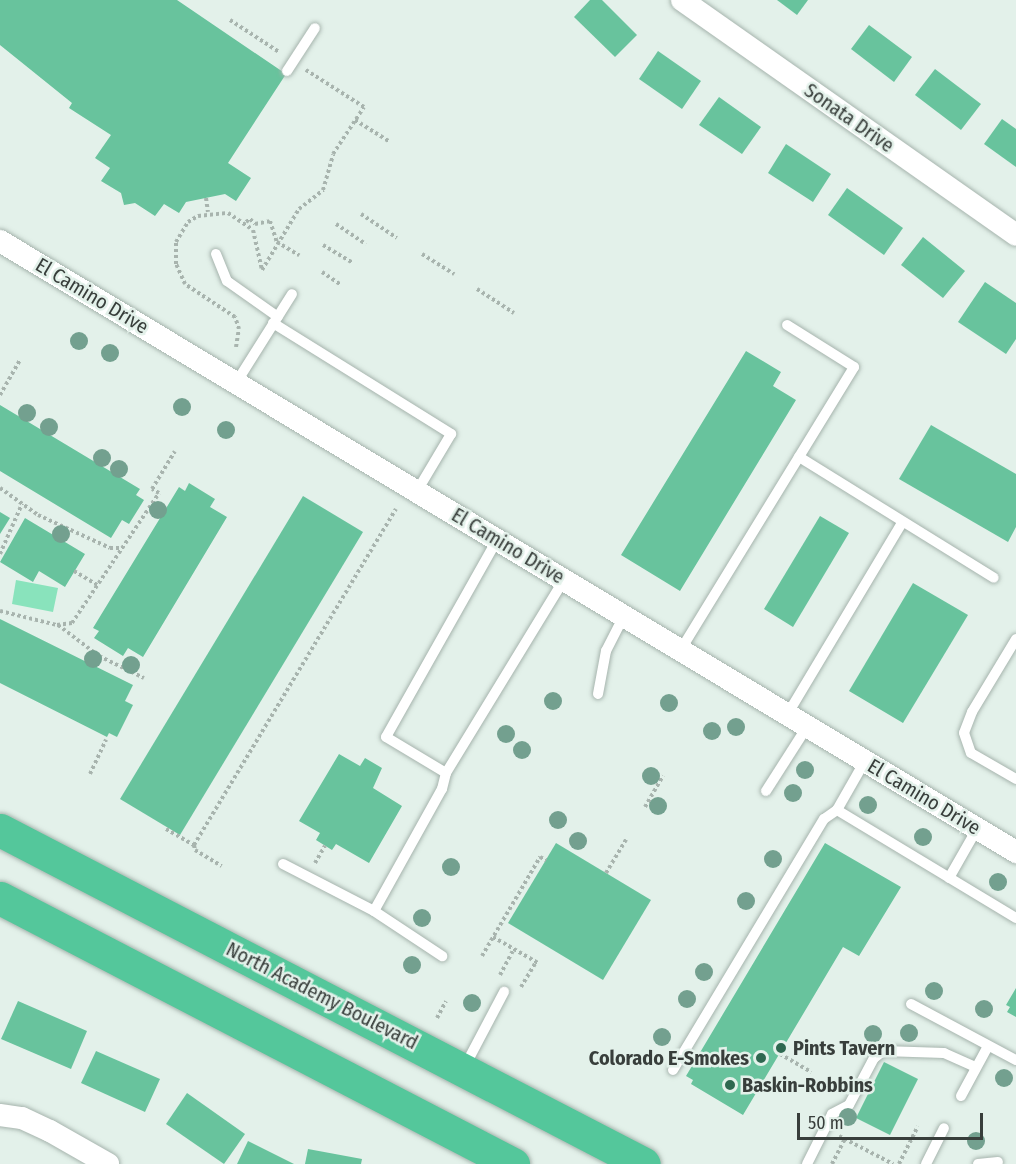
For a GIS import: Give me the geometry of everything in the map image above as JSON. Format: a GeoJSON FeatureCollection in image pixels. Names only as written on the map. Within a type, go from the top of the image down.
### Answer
{"type":"FeatureCollection","features":[{"type":"Feature","properties":{"kind":"highway","name":"North Academy Boulevard"},"geometry":{"type":"LineString","coordinates":[[0,830],[644,1164]]}},
{"type":"Feature","properties":{"kind":"highway"},"geometry":{"type":"LineString","coordinates":[[0,898],[513,1164]]}},
{"type":"Feature","properties":{"kind":"street","name":"Sonata Drive"},"geometry":{"type":"LineString","coordinates":[[682,0],[1016,235]]}},
{"type":"Feature","properties":{"kind":"street","name":"El Camino Drive"},"geometry":{"type":"LineString","coordinates":[[0,241],[1016,852]]}},
{"type":"Feature","properties":{"kind":"street"},"geometry":{"type":"LineString","coordinates":[[0,1115],[22,1118],[108,1164]]}},
{"type":"Feature","properties":{"kind":"lane"},"geometry":{"type":"LineString","coordinates":[[287,71],[315,28]]}},
{"type":"Feature","properties":{"kind":"lane"},"geometry":{"type":"LineString","coordinates":[[216,254],[227,281],[276,320],[451,434],[417,491]]}},
{"type":"Feature","properties":{"kind":"lane"},"geometry":{"type":"LineString","coordinates":[[236,383],[292,294]]}},
{"type":"Feature","properties":{"kind":"lane"},"geometry":{"type":"LineString","coordinates":[[680,651],[854,367],[787,325]]}},
{"type":"Feature","properties":{"kind":"lane"},"geometry":{"type":"LineString","coordinates":[[799,457],[994,578]]}},
{"type":"Feature","properties":{"kind":"lane"},"geometry":{"type":"LineString","coordinates":[[787,715],[902,523]]}},
{"type":"Feature","properties":{"kind":"lane"},"geometry":{"type":"LineString","coordinates":[[446,773],[386,737],[496,540]]}},
{"type":"Feature","properties":{"kind":"lane"},"geometry":{"type":"LineString","coordinates":[[374,911],[442,789],[446,773],[564,580]]}},
{"type":"Feature","properties":{"kind":"lane"},"geometry":{"type":"LineString","coordinates":[[598,694],[606,651],[624,616]]}},
{"type":"Feature","properties":{"kind":"lane"},"geometry":{"type":"LineString","coordinates":[[1016,639],[972,712],[964,733],[971,753],[1016,779]]}},
{"type":"Feature","properties":{"kind":"lane"},"geometry":{"type":"LineString","coordinates":[[766,791],[807,727]]}},
{"type":"Feature","properties":{"kind":"lane"},"geometry":{"type":"LineString","coordinates":[[673,1070],[824,819],[837,810],[864,761]]}},
{"type":"Feature","properties":{"kind":"lane"},"geometry":{"type":"LineString","coordinates":[[837,810],[1016,918]]}},
{"type":"Feature","properties":{"kind":"lane"},"geometry":{"type":"LineString","coordinates":[[949,878],[977,829]]}},
{"type":"Feature","properties":{"kind":"lane"},"geometry":{"type":"LineString","coordinates":[[283,864],[374,911],[442,956]]}},
{"type":"Feature","properties":{"kind":"lane"},"geometry":{"type":"LineString","coordinates":[[464,1069],[499,989]]}},
{"type":"Feature","properties":{"kind":"lane"},"geometry":{"type":"LineString","coordinates":[[911,1004],[1016,1059]]}},
{"type":"Feature","properties":{"kind":"lane"},"geometry":{"type":"LineString","coordinates":[[961,1096],[988,1046]]}},
{"type":"Feature","properties":{"kind":"lane"},"geometry":{"type":"LineString","coordinates":[[807,1164],[832,1114],[849,1105],[874,1058],[883,1051],[945,1053],[976,1067]]}},
{"type":"Feature","properties":{"kind":"lane"},"geometry":{"type":"LineString","coordinates":[[926,1164],[945,1128]]}},
{"type":"Feature","properties":{"kind":"path"},"geometry":{"type":"LineString","coordinates":[[230,20],[282,55]]}},
{"type":"Feature","properties":{"kind":"path"},"geometry":{"type":"LineString","coordinates":[[235,351],[239,329],[235,317],[185,284],[174,253],[180,232],[188,222],[208,212],[228,213],[246,222],[257,240],[262,270],[299,209],[323,190],[333,154],[364,107],[304,68]]}},
{"type":"Feature","properties":{"kind":"path"},"geometry":{"type":"LineString","coordinates":[[355,120],[389,141]]}},
{"type":"Feature","properties":{"kind":"path"},"geometry":{"type":"LineString","coordinates":[[206,198],[208,212]]}},
{"type":"Feature","properties":{"kind":"path"},"geometry":{"type":"LineString","coordinates":[[361,214],[397,238]]}},
{"type":"Feature","properties":{"kind":"path"},"geometry":{"type":"LineString","coordinates":[[246,222],[250,219],[255,224],[270,221],[277,242],[299,255]]}},
{"type":"Feature","properties":{"kind":"path"},"geometry":{"type":"LineString","coordinates":[[336,224],[366,244]]}},
{"type":"Feature","properties":{"kind":"path"},"geometry":{"type":"LineString","coordinates":[[323,245],[353,263]]}},
{"type":"Feature","properties":{"kind":"path"},"geometry":{"type":"LineString","coordinates":[[422,254],[454,274]]}},
{"type":"Feature","properties":{"kind":"path"},"geometry":{"type":"LineString","coordinates":[[322,273],[340,284]]}},
{"type":"Feature","properties":{"kind":"path"},"geometry":{"type":"LineString","coordinates":[[477,289],[514,313]]}},
{"type":"Feature","properties":{"kind":"path"},"geometry":{"type":"LineString","coordinates":[[0,395],[20,360]]}},
{"type":"Feature","properties":{"kind":"path"},"geometry":{"type":"LineString","coordinates":[[57,625],[72,622],[159,493],[152,489],[175,451]]}},
{"type":"Feature","properties":{"kind":"path"},"geometry":{"type":"LineString","coordinates":[[0,488],[22,504],[110,548],[122,548]]}},
{"type":"Feature","properties":{"kind":"path"},"geometry":{"type":"LineString","coordinates":[[0,554],[22,504]]}},
{"type":"Feature","properties":{"kind":"path"},"geometry":{"type":"LineString","coordinates":[[194,845],[396,509]]}},
{"type":"Feature","properties":{"kind":"path"},"geometry":{"type":"LineString","coordinates":[[74,571],[97,585]]}},
{"type":"Feature","properties":{"kind":"path"},"geometry":{"type":"LineString","coordinates":[[0,611],[57,625],[99,656],[144,678]]}},
{"type":"Feature","properties":{"kind":"path"},"geometry":{"type":"LineString","coordinates":[[90,774],[106,739]]}},
{"type":"Feature","properties":{"kind":"path"},"geometry":{"type":"LineString","coordinates":[[645,807],[663,776]]}},
{"type":"Feature","properties":{"kind":"path"},"geometry":{"type":"LineString","coordinates":[[166,829],[194,845],[195,850],[222,866]]}},
{"type":"Feature","properties":{"kind":"path"},"geometry":{"type":"LineString","coordinates":[[606,873],[626,840]]}},
{"type":"Feature","properties":{"kind":"path"},"geometry":{"type":"LineString","coordinates":[[482,956],[540,857],[546,860]]}},
{"type":"Feature","properties":{"kind":"path"},"geometry":{"type":"LineString","coordinates":[[493,937],[537,962],[520,989]]}},
{"type":"Feature","properties":{"kind":"path"},"geometry":{"type":"LineString","coordinates":[[499,989],[514,949]]}},
{"type":"Feature","properties":{"kind":"path"},"geometry":{"type":"LineString","coordinates":[[436,1018],[446,1001]]}},
{"type":"Feature","properties":{"kind":"path"},"geometry":{"type":"LineString","coordinates":[[780,1054],[811,1072]]}},
{"type":"Feature","properties":{"kind":"path"},"geometry":{"type":"LineString","coordinates":[[899,1164],[918,1126]]}},
{"type":"Feature","properties":{"kind":"path"},"geometry":{"type":"LineString","coordinates":[[839,1136],[893,1164]]}},
{"type":"Feature","properties":{"kind":"path"},"geometry":{"type":"LineString","coordinates":[[832,1164],[844,1139]]}},
{"type":"Feature","properties":{"kind":"shaded area"},"geometry":{"type":"Polygon","coordinates":[[[16,580],[58,588],[53,612],[12,604],[16,580]]]}},
{"type":"Feature","properties":{"kind":"building"},"geometry":{"type":"Polygon","coordinates":[[[0,0],[177,0],[286,74],[228,163],[251,178],[236,201],[225,194],[186,202],[179,213],[164,204],[155,216],[135,203],[124,205],[121,193],[101,181],[110,168],[95,158],[111,135],[69,108],[72,103],[0,45],[0,0]]]}},
{"type":"Feature","properties":{"kind":"building"},"geometry":{"type":"Polygon","coordinates":[[[590,0],[602,0],[637,35],[615,57],[574,17],[590,0]]]}},
{"type":"Feature","properties":{"kind":"building"},"geometry":{"type":"Polygon","coordinates":[[[777,0],[808,0],[797,15],[777,0]]]}},
{"type":"Feature","properties":{"kind":"building"},"geometry":{"type":"Polygon","coordinates":[[[869,25],[912,57],[894,82],[851,49],[869,25]]]}},
{"type":"Feature","properties":{"kind":"building"},"geometry":{"type":"Polygon","coordinates":[[[658,51],[701,81],[682,109],[639,79],[658,51]]]}},
{"type":"Feature","properties":{"kind":"building"},"geometry":{"type":"Polygon","coordinates":[[[935,69],[981,104],[961,130],[915,95],[935,69]]]}},
{"type":"Feature","properties":{"kind":"building"},"geometry":{"type":"Polygon","coordinates":[[[719,97],[761,127],[742,154],[699,125],[719,97]]]}},
{"type":"Feature","properties":{"kind":"building"},"geometry":{"type":"Polygon","coordinates":[[[1002,119],[1016,129],[1016,167],[984,144],[1002,119]]]}},
{"type":"Feature","properties":{"kind":"building"},"geometry":{"type":"Polygon","coordinates":[[[786,144],[831,174],[813,202],[768,173],[786,144]]]}},
{"type":"Feature","properties":{"kind":"building"},"geometry":{"type":"Polygon","coordinates":[[[847,188],[903,228],[884,255],[828,215],[847,188]]]}},
{"type":"Feature","properties":{"kind":"building"},"geometry":{"type":"Polygon","coordinates":[[[923,237],[965,271],[943,298],[901,265],[923,237]]]}},
{"type":"Feature","properties":{"kind":"building"},"geometry":{"type":"Polygon","coordinates":[[[985,282],[1016,303],[1016,339],[1006,354],[958,322],[985,282]]]}},
{"type":"Feature","properties":{"kind":"building"},"geometry":{"type":"Polygon","coordinates":[[[746,351],[781,372],[773,386],[796,400],[680,591],[621,555],[746,351]]]}},
{"type":"Feature","properties":{"kind":"building"},"geometry":{"type":"Polygon","coordinates":[[[0,405],[140,489],[136,495],[144,500],[129,524],[122,520],[111,538],[0,471],[0,405]]]}},
{"type":"Feature","properties":{"kind":"building"},"geometry":{"type":"Polygon","coordinates":[[[931,425],[1016,474],[1016,527],[1008,542],[899,479],[931,425]]]}},
{"type":"Feature","properties":{"kind":"building"},"geometry":{"type":"Polygon","coordinates":[[[189,483],[215,499],[210,507],[227,517],[143,657],[128,648],[123,656],[94,638],[99,631],[93,628],[179,487],[185,491],[189,483]]]}},
{"type":"Feature","properties":{"kind":"building"},"geometry":{"type":"Polygon","coordinates":[[[303,496],[363,532],[180,835],[120,799],[303,496]]]}},
{"type":"Feature","properties":{"kind":"building"},"geometry":{"type":"Polygon","coordinates":[[[0,512],[10,518],[0,534],[0,512]]]}},
{"type":"Feature","properties":{"kind":"building"},"geometry":{"type":"Polygon","coordinates":[[[820,516],[849,533],[793,627],[764,609],[820,516]]]}},
{"type":"Feature","properties":{"kind":"building"},"geometry":{"type":"Polygon","coordinates":[[[25,518],[85,554],[65,587],[39,571],[33,582],[0,562],[25,518]]]}},
{"type":"Feature","properties":{"kind":"building"},"geometry":{"type":"Polygon","coordinates":[[[913,583],[968,615],[903,723],[849,691],[913,583]]]}},
{"type":"Feature","properties":{"kind":"building"},"geometry":{"type":"Polygon","coordinates":[[[0,619],[133,685],[125,701],[133,705],[117,737],[109,733],[107,737],[0,683],[0,619]]]}},
{"type":"Feature","properties":{"kind":"building"},"geometry":{"type":"Polygon","coordinates":[[[339,754],[360,766],[365,758],[382,768],[373,788],[402,806],[369,863],[336,844],[332,850],[316,840],[320,833],[299,821],[339,754]]]}},
{"type":"Feature","properties":{"kind":"building"},"geometry":{"type":"Polygon","coordinates":[[[556,843],[651,900],[603,980],[508,923],[556,843]]]}},
{"type":"Feature","properties":{"kind":"building"},"geometry":{"type":"Polygon","coordinates":[[[825,843],[901,887],[859,956],[843,947],[743,1115],[691,1084],[693,1080],[686,1076],[825,843]]]}},
{"type":"Feature","properties":{"kind":"building"},"geometry":{"type":"Polygon","coordinates":[[[1016,988],[1016,1017],[1007,1012],[1010,1007],[1006,1005],[1016,988]]]}},
{"type":"Feature","properties":{"kind":"building"},"geometry":{"type":"Polygon","coordinates":[[[18,1001],[87,1031],[71,1069],[1,1039],[18,1001]]]}},
{"type":"Feature","properties":{"kind":"building"},"geometry":{"type":"Polygon","coordinates":[[[96,1051],[160,1079],[145,1112],[81,1083],[96,1051]]]}},
{"type":"Feature","properties":{"kind":"building"},"geometry":{"type":"Polygon","coordinates":[[[884,1062],[918,1079],[890,1135],[856,1118],[884,1062]]]}},
{"type":"Feature","properties":{"kind":"building"},"geometry":{"type":"Polygon","coordinates":[[[187,1093],[245,1134],[224,1164],[166,1124],[187,1093]]]}},
{"type":"Feature","properties":{"kind":"building"},"geometry":{"type":"Polygon","coordinates":[[[248,1141],[294,1164],[237,1164],[248,1141]]]}},
{"type":"Feature","properties":{"kind":"building"},"geometry":{"type":"Polygon","coordinates":[[[308,1149],[362,1159],[361,1164],[305,1164],[308,1149]]]}},
{"type":"Feature","properties":{"kind":"place","name":"Pints Tavern"},"geometry":{"type":"Point","coordinates":[781,1048]}},
{"type":"Feature","properties":{"kind":"place","name":"Colorado E-Smokes"},"geometry":{"type":"Point","coordinates":[761,1058]}},
{"type":"Feature","properties":{"kind":"place","name":"Baskin-Robbins"},"geometry":{"type":"Point","coordinates":[730,1085]}}]}
